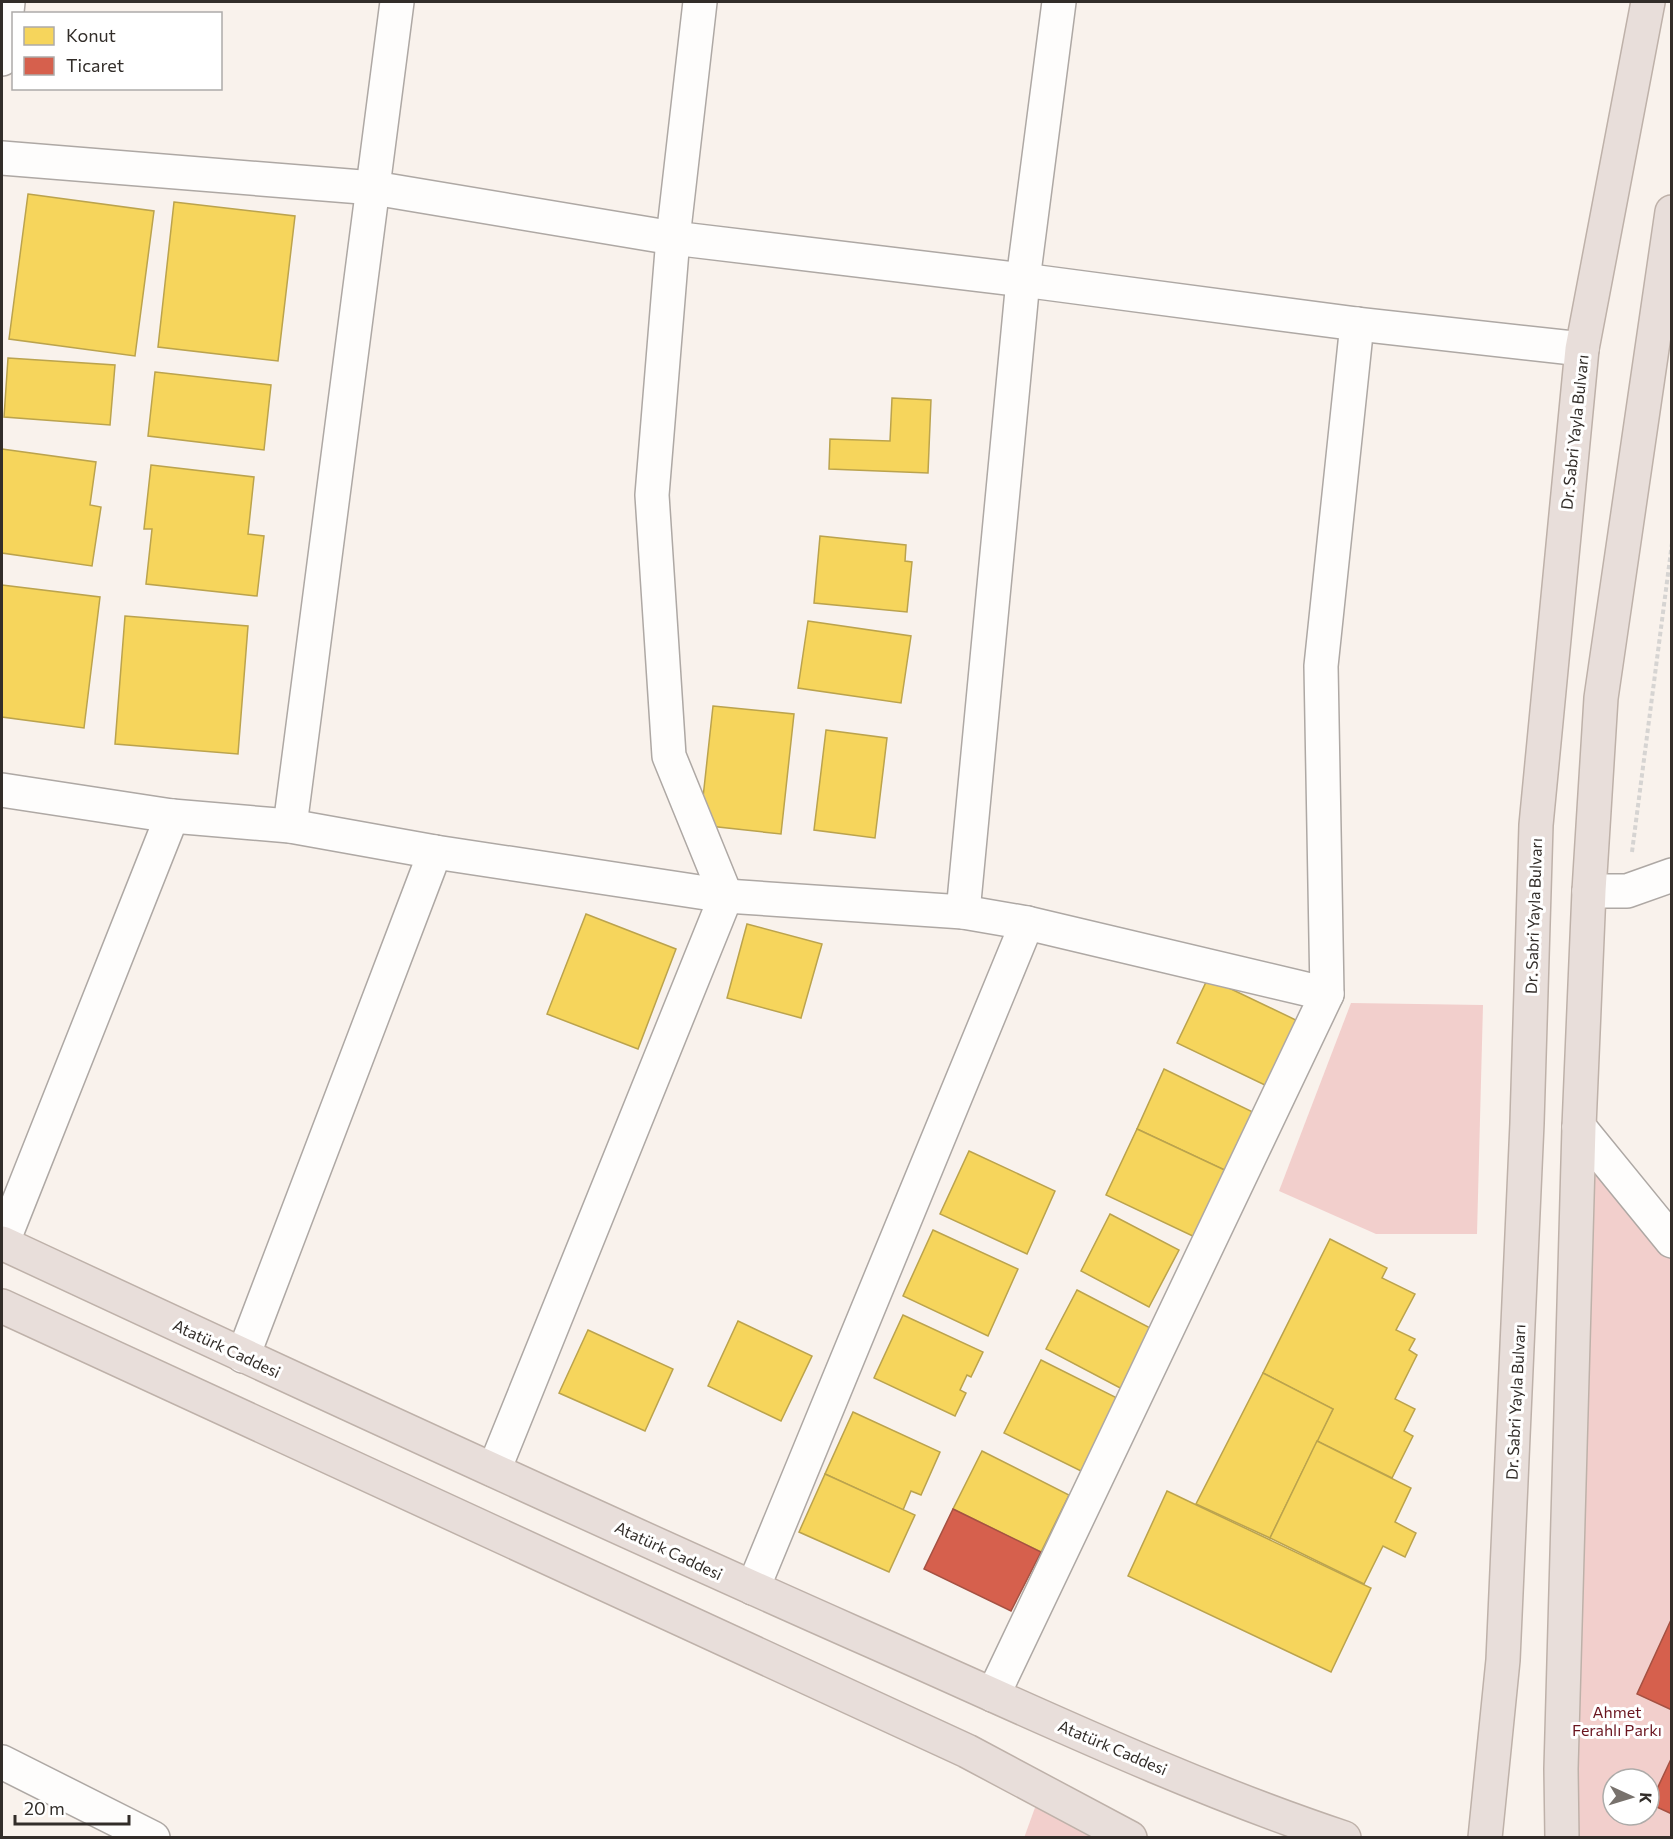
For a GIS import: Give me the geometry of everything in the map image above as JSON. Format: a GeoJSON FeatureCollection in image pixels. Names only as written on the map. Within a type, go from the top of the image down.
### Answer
{"type":"FeatureCollection","features":[{"type":"Feature","properties":{"kind":"highway","name":"Dr. Sabri Yayla Bulvarı"},"geometry":{"type":"LineString","coordinates":[[1485,1838],[1503,1659],[1527,1135],[1536,825],[1582,349],[1648,2]]}},
{"type":"Feature","properties":{"kind":"highway"},"geometry":{"type":"LineString","coordinates":[[1562,1838],[1561,1769],[1579,1126],[1589,891],[1601,698],[1671,212]]}},
{"type":"Feature","properties":{"kind":"highway","name":"Atatürk Caddesi"},"geometry":{"type":"LineString","coordinates":[[2,1243],[243,1356],[993,1695],[1253,1808],[1344,1838]]}},
{"type":"Feature","properties":{"kind":"highway"},"geometry":{"type":"LineString","coordinates":[[2,1306],[967,1751],[1130,1838]]}},
{"type":"Feature","properties":{"kind":"street"},"geometry":{"type":"LineString","coordinates":[[2,59],[8,2]]}},
{"type":"Feature","properties":{"kind":"street"},"geometry":{"type":"LineString","coordinates":[[290,826],[398,2]]}},
{"type":"Feature","properties":{"kind":"street"},"geometry":{"type":"LineString","coordinates":[[494,1470],[726,896],[669,756],[652,495],[673,238],[700,2]]}},
{"type":"Feature","properties":{"kind":"street"},"geometry":{"type":"LineString","coordinates":[[963,912],[1023,280],[1059,2]]}},
{"type":"Feature","properties":{"kind":"street"},"geometry":{"type":"LineString","coordinates":[[2,158],[374,188],[673,238],[1023,280],[1357,324],[1582,349]]}},
{"type":"Feature","properties":{"kind":"street"},"geometry":{"type":"LineString","coordinates":[[993,1695],[1328,994],[1321,666],[1357,324]]}},
{"type":"Feature","properties":{"kind":"street"},"geometry":{"type":"LineString","coordinates":[[2,789],[172,816],[290,826],[435,852],[726,896],[963,912],[1027,923],[1328,994]]}},
{"type":"Feature","properties":{"kind":"street"},"geometry":{"type":"LineString","coordinates":[[2,1243],[172,816]]}},
{"type":"Feature","properties":{"kind":"street"},"geometry":{"type":"LineString","coordinates":[[243,1356],[435,852]]}},
{"type":"Feature","properties":{"kind":"street"},"geometry":{"type":"LineString","coordinates":[[1589,891],[1627,891],[1671,875]]}},
{"type":"Feature","properties":{"kind":"street"},"geometry":{"type":"LineString","coordinates":[[753,1588],[1027,923]]}},
{"type":"Feature","properties":{"kind":"street"},"geometry":{"type":"LineString","coordinates":[[1579,1126],[1671,1241]]}},
{"type":"Feature","properties":{"kind":"street"},"geometry":{"type":"LineString","coordinates":[[2,1762],[153,1838]]}},
{"type":"Feature","properties":{"kind":"path"},"geometry":{"type":"LineString","coordinates":[[1627,891],[1671,543]]}},
{"type":"Feature","properties":{"kind":"green space"},"geometry":{"type":"Polygon","coordinates":[[[1351,1003],[1483,1005],[1477,1234],[1376,1234],[1279,1191],[1351,1003]]]}},
{"type":"Feature","properties":{"kind":"green space","name":"Ahmet Ferahlı Parkı"},"geometry":{"type":"Polygon","coordinates":[[[1579,1127],[1671,1241],[1672,1837],[1562,1838],[1579,1127]]]}},
{"type":"Feature","properties":{"kind":"green space"},"geometry":{"type":"Polygon","coordinates":[[[1041,1791],[1130,1838],[1024,1838],[1041,1791]]]}},
{"type":"Feature","properties":{"kind":"building: Konut"},"geometry":{"type":"Polygon","coordinates":[[[28,194],[154,211],[135,356],[9,339],[28,194]]]}},
{"type":"Feature","properties":{"kind":"building: Konut"},"geometry":{"type":"Polygon","coordinates":[[[174,202],[295,216],[278,361],[158,347],[174,202]]]}},
{"type":"Feature","properties":{"kind":"building: Konut"},"geometry":{"type":"Polygon","coordinates":[[[8,358],[115,365],[110,425],[4,417],[8,358]]]}},
{"type":"Feature","properties":{"kind":"building: Konut"},"geometry":{"type":"Polygon","coordinates":[[[155,372],[271,385],[264,450],[148,436],[155,372]]]}},
{"type":"Feature","properties":{"kind":"building: Konut"},"geometry":{"type":"Polygon","coordinates":[[[892,398],[931,400],[928,473],[829,469],[830,439],[890,441],[892,398]]]}},
{"type":"Feature","properties":{"kind":"building: Konut"},"geometry":{"type":"Polygon","coordinates":[[[2,449],[96,462],[90,505],[101,507],[92,566],[2,553],[2,449]]]}},
{"type":"Feature","properties":{"kind":"building: Konut"},"geometry":{"type":"Polygon","coordinates":[[[151,465],[254,477],[248,534],[264,536],[257,596],[146,584],[152,529],[144,529],[151,465]]]}},
{"type":"Feature","properties":{"kind":"building: Konut"},"geometry":{"type":"Polygon","coordinates":[[[820,536],[906,545],[905,561],[912,562],[907,612],[814,603],[820,536]]]}},
{"type":"Feature","properties":{"kind":"building: Konut"},"geometry":{"type":"Polygon","coordinates":[[[2,585],[100,597],[84,728],[2,717],[2,585]]]}},
{"type":"Feature","properties":{"kind":"building: Konut"},"geometry":{"type":"Polygon","coordinates":[[[125,616],[248,626],[238,754],[115,744],[125,616]]]}},
{"type":"Feature","properties":{"kind":"building: Konut"},"geometry":{"type":"Polygon","coordinates":[[[808,621],[911,636],[901,703],[798,688],[808,621]]]}},
{"type":"Feature","properties":{"kind":"building: Konut"},"geometry":{"type":"Polygon","coordinates":[[[713,706],[794,714],[781,834],[700,825],[713,706]]]}},
{"type":"Feature","properties":{"kind":"building: Konut"},"geometry":{"type":"Polygon","coordinates":[[[826,730],[887,738],[875,838],[814,830],[826,730]]]}},
{"type":"Feature","properties":{"kind":"building: Konut"},"geometry":{"type":"Polygon","coordinates":[[[586,914],[676,949],[638,1049],[547,1014],[586,914]]]}},
{"type":"Feature","properties":{"kind":"building: Konut"},"geometry":{"type":"Polygon","coordinates":[[[747,924],[822,944],[801,1018],[727,998],[747,924]]]}},
{"type":"Feature","properties":{"kind":"building: Konut"},"geometry":{"type":"Polygon","coordinates":[[[1208,978],[1300,1022],[1269,1087],[1177,1043],[1208,978]]]}},
{"type":"Feature","properties":{"kind":"building: Konut"},"geometry":{"type":"Polygon","coordinates":[[[1164,1069],[1259,1115],[1231,1173],[1137,1129],[1164,1069]]]}},
{"type":"Feature","properties":{"kind":"building: Konut"},"geometry":{"type":"Polygon","coordinates":[[[1137,1129],[1231,1173],[1199,1239],[1106,1195],[1137,1129]]]}},
{"type":"Feature","properties":{"kind":"building: Konut"},"geometry":{"type":"Polygon","coordinates":[[[969,1151],[1055,1191],[1027,1254],[940,1214],[969,1151]]]}},
{"type":"Feature","properties":{"kind":"building: Konut"},"geometry":{"type":"Polygon","coordinates":[[[1110,1214],[1179,1250],[1149,1307],[1081,1271],[1110,1214]]]}},
{"type":"Feature","properties":{"kind":"building: Konut"},"geometry":{"type":"Polygon","coordinates":[[[933,1230],[1018,1269],[988,1336],[903,1296],[933,1230]]]}},
{"type":"Feature","properties":{"kind":"building: Konut"},"geometry":{"type":"Polygon","coordinates":[[[1330,1239],[1387,1268],[1382,1278],[1415,1294],[1396,1330],[1415,1339],[1409,1350],[1417,1355],[1395,1399],[1415,1409],[1404,1431],[1413,1436],[1392,1478],[1317,1441],[1333,1409],[1263,1373],[1330,1239]]]}},
{"type":"Feature","properties":{"kind":"building: Konut"},"geometry":{"type":"Polygon","coordinates":[[[1077,1290],[1156,1331],[1124,1390],[1046,1349],[1077,1290]]]}},
{"type":"Feature","properties":{"kind":"building: Konut"},"geometry":{"type":"Polygon","coordinates":[[[903,1315],[983,1352],[971,1377],[967,1375],[960,1390],[966,1393],[955,1416],[874,1378],[903,1315]]]}},
{"type":"Feature","properties":{"kind":"building: Konut"},"geometry":{"type":"Polygon","coordinates":[[[738,1321],[812,1356],[781,1421],[708,1386],[738,1321]]]}},
{"type":"Feature","properties":{"kind":"building: Konut"},"geometry":{"type":"Polygon","coordinates":[[[588,1330],[673,1369],[645,1431],[559,1393],[588,1330]]]}},
{"type":"Feature","properties":{"kind":"building: Konut"},"geometry":{"type":"Polygon","coordinates":[[[1041,1360],[1117,1398],[1081,1471],[1004,1433],[1041,1360]]]}},
{"type":"Feature","properties":{"kind":"building: Konut"},"geometry":{"type":"Polygon","coordinates":[[[1263,1373],[1333,1409],[1270,1538],[1196,1504],[1263,1373]]]}},
{"type":"Feature","properties":{"kind":"building: Konut"},"geometry":{"type":"Polygon","coordinates":[[[853,1412],[940,1452],[921,1495],[911,1491],[903,1510],[825,1474],[853,1412]]]}},
{"type":"Feature","properties":{"kind":"building: Konut"},"geometry":{"type":"Polygon","coordinates":[[[1317,1441],[1411,1488],[1395,1522],[1416,1533],[1405,1557],[1383,1546],[1364,1584],[1270,1538],[1317,1441]]]}},
{"type":"Feature","properties":{"kind":"building: Konut"},"geometry":{"type":"Polygon","coordinates":[[[982,1451],[1069,1495],[1041,1552],[953,1509],[982,1451]]]}},
{"type":"Feature","properties":{"kind":"building: Konut"},"geometry":{"type":"Polygon","coordinates":[[[825,1474],[915,1515],[889,1572],[799,1532],[825,1474]]]}},
{"type":"Feature","properties":{"kind":"building: Konut"},"geometry":{"type":"Polygon","coordinates":[[[1167,1491],[1371,1588],[1331,1672],[1128,1576],[1167,1491]]]}},
{"type":"Feature","properties":{"kind":"building: Ticaret"},"geometry":{"type":"Polygon","coordinates":[[[953,1509],[1041,1552],[1011,1611],[924,1569],[953,1509]]]}},
{"type":"Feature","properties":{"kind":"building: Ticaret"},"geometry":{"type":"Polygon","coordinates":[[[1672,1620],[1672,1710],[1637,1694],[1672,1620]]]}},
{"type":"Feature","properties":{"kind":"building: Ticaret"},"geometry":{"type":"Polygon","coordinates":[[[1672,1757],[1672,1814],[1661,1809],[1661,1780],[1672,1757]]]}}]}
